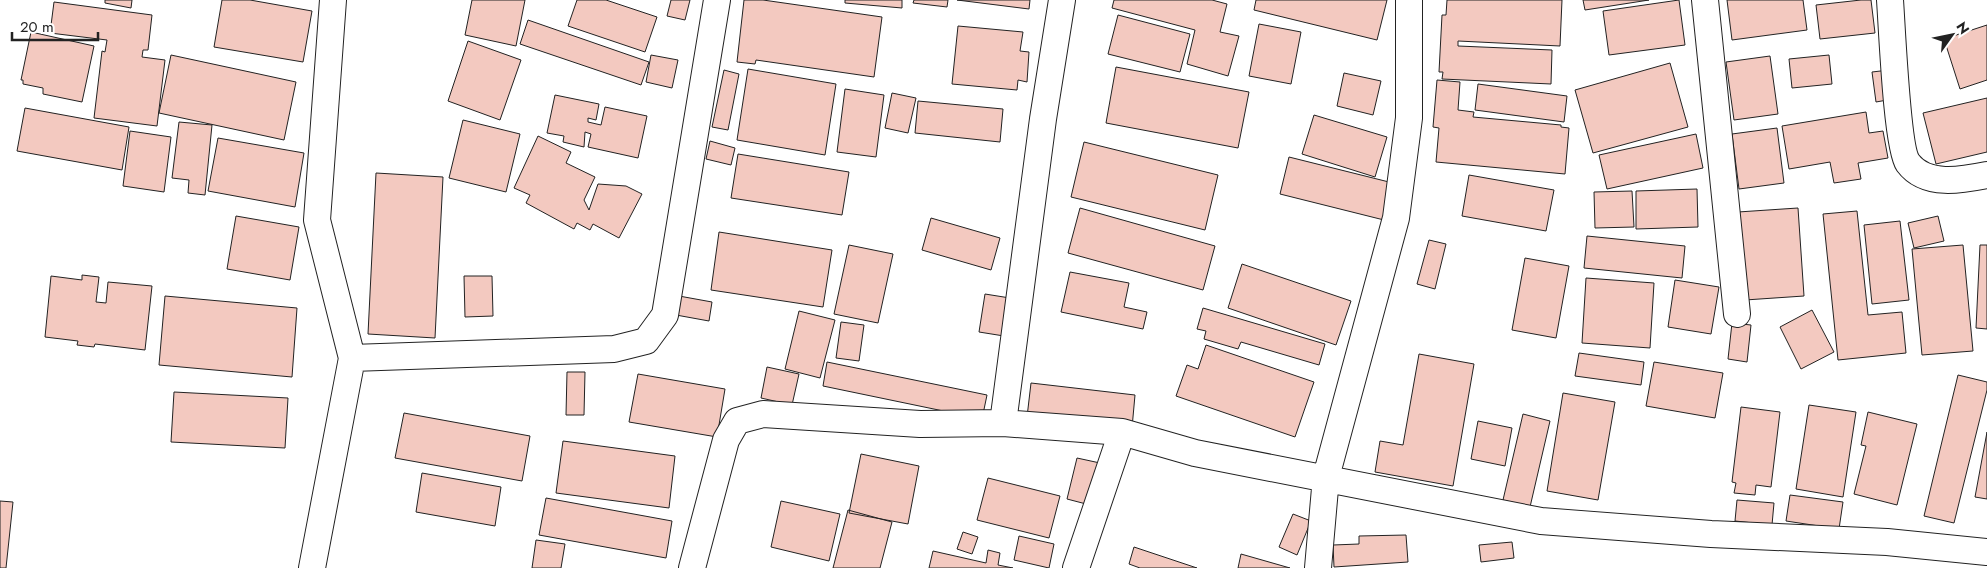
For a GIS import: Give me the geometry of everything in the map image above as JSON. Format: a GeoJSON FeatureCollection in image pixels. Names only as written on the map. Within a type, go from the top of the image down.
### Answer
{"type":"FeatureCollection","features":[{"type":"Feature","properties":{"kind":"street"},"geometry":{"type":"LineString","coordinates":[[312,568],[352,358],[317,220],[333,0]]}},
{"type":"Feature","properties":{"kind":"street"},"geometry":{"type":"LineString","coordinates":[[352,358],[614,349],[646,341],[665,315],[717,0]]}},
{"type":"Feature","properties":{"kind":"street"},"geometry":{"type":"LineString","coordinates":[[1003,423],[1043,119],[1062,0]]}},
{"type":"Feature","properties":{"kind":"street"},"geometry":{"type":"LineString","coordinates":[[1318,568],[1326,477],[1396,218],[1409,118],[1409,0]]}},
{"type":"Feature","properties":{"kind":"street"},"geometry":{"type":"LineString","coordinates":[[1705,0],[1737,314]]}},
{"type":"Feature","properties":{"kind":"street"},"geometry":{"type":"LineString","coordinates":[[1890,0],[1901,134],[1908,163],[1929,178],[1958,181],[1987,175]]}},
{"type":"Feature","properties":{"kind":"street"},"geometry":{"type":"LineString","coordinates":[[692,568],[726,440],[737,421],[763,414],[920,424],[1003,423],[1122,432],[1195,453],[1326,477],[1542,521],[1711,534],[1887,542],[1987,552]]}},
{"type":"Feature","properties":{"kind":"street"},"geometry":{"type":"LineString","coordinates":[[1076,568],[1122,432]]}},
{"type":"Feature","properties":{"kind":"building"},"geometry":{"type":"Polygon","coordinates":[[[105,0],[132,0],[131,8],[105,3],[105,0]]]}},
{"type":"Feature","properties":{"kind":"building"},"geometry":{"type":"Polygon","coordinates":[[[222,0],[250,0],[312,11],[303,62],[214,47],[222,0]]]}},
{"type":"Feature","properties":{"kind":"building"},"geometry":{"type":"Polygon","coordinates":[[[472,0],[525,0],[516,46],[465,35],[472,0]]]}},
{"type":"Feature","properties":{"kind":"building"},"geometry":{"type":"Polygon","coordinates":[[[577,0],[606,0],[657,17],[645,52],[568,26],[577,0]]]}},
{"type":"Feature","properties":{"kind":"building"},"geometry":{"type":"Polygon","coordinates":[[[671,0],[690,0],[685,20],[667,16],[671,0]]]}},
{"type":"Feature","properties":{"kind":"building"},"geometry":{"type":"Polygon","coordinates":[[[744,0],[763,0],[882,17],[874,77],[756,60],[755,64],[737,62],[744,0]]]}},
{"type":"Feature","properties":{"kind":"building"},"geometry":{"type":"Polygon","coordinates":[[[845,0],[902,0],[902,8],[845,3],[845,0]]]}},
{"type":"Feature","properties":{"kind":"building"},"geometry":{"type":"Polygon","coordinates":[[[914,0],[948,0],[947,7],[913,3],[914,0]]]}},
{"type":"Feature","properties":{"kind":"building"},"geometry":{"type":"Polygon","coordinates":[[[957,0],[1030,0],[1029,9],[957,0]]]}},
{"type":"Feature","properties":{"kind":"building"},"geometry":{"type":"Polygon","coordinates":[[[1114,0],[1212,0],[1227,4],[1220,32],[1239,36],[1228,76],[1187,64],[1195,30],[1112,8],[1114,0]]]}},
{"type":"Feature","properties":{"kind":"building"},"geometry":{"type":"Polygon","coordinates":[[[1256,0],[1387,0],[1377,40],[1254,10],[1256,0]]]}},
{"type":"Feature","properties":{"kind":"building"},"geometry":{"type":"Polygon","coordinates":[[[1447,0],[1562,0],[1560,46],[1458,41],[1458,46],[1552,50],[1551,84],[1442,79],[1443,72],[1439,72],[1442,15],[1446,15],[1447,0]]]}},
{"type":"Feature","properties":{"kind":"building"},"geometry":{"type":"Polygon","coordinates":[[[1583,0],[1649,0],[1585,10],[1583,0]]]}},
{"type":"Feature","properties":{"kind":"building"},"geometry":{"type":"Polygon","coordinates":[[[1679,0],[1685,45],[1609,55],[1603,11],[1679,0]]]}},
{"type":"Feature","properties":{"kind":"building"},"geometry":{"type":"Polygon","coordinates":[[[1727,0],[1803,0],[1807,30],[1732,40],[1727,0]]]}},
{"type":"Feature","properties":{"kind":"building"},"geometry":{"type":"Polygon","coordinates":[[[1871,0],[1875,33],[1820,39],[1816,5],[1871,0]]]}},
{"type":"Feature","properties":{"kind":"building"},"geometry":{"type":"Polygon","coordinates":[[[54,2],[152,15],[148,50],[143,50],[142,57],[165,60],[157,126],[94,118],[102,51],[105,52],[107,40],[50,33],[54,2]]]}},
{"type":"Feature","properties":{"kind":"building"},"geometry":{"type":"Polygon","coordinates":[[[1118,15],[1190,34],[1180,72],[1108,54],[1118,15]]]}},
{"type":"Feature","properties":{"kind":"building"},"geometry":{"type":"Polygon","coordinates":[[[528,20],[649,62],[641,85],[520,44],[528,20]]]}},
{"type":"Feature","properties":{"kind":"building"},"geometry":{"type":"Polygon","coordinates":[[[1259,24],[1301,32],[1291,84],[1249,76],[1259,24]]]}},
{"type":"Feature","properties":{"kind":"building"},"geometry":{"type":"Polygon","coordinates":[[[1987,25],[1987,80],[1960,89],[1944,39],[1987,25]]]}},
{"type":"Feature","properties":{"kind":"building"},"geometry":{"type":"Polygon","coordinates":[[[958,26],[1023,32],[1020,51],[1029,52],[1027,82],[1018,80],[1017,90],[952,84],[958,26]]]}},
{"type":"Feature","properties":{"kind":"building"},"geometry":{"type":"Polygon","coordinates":[[[31,32],[94,46],[82,102],[43,94],[43,88],[23,84],[23,80],[21,80],[31,32]]]}},
{"type":"Feature","properties":{"kind":"building"},"geometry":{"type":"Polygon","coordinates":[[[468,41],[521,60],[500,120],[448,101],[468,41]]]}},
{"type":"Feature","properties":{"kind":"building"},"geometry":{"type":"Polygon","coordinates":[[[171,55],[296,82],[284,140],[159,113],[171,55]]]}},
{"type":"Feature","properties":{"kind":"building"},"geometry":{"type":"Polygon","coordinates":[[[651,55],[678,60],[672,88],[646,82],[651,55]]]}},
{"type":"Feature","properties":{"kind":"building"},"geometry":{"type":"Polygon","coordinates":[[[1829,55],[1832,84],[1792,88],[1789,59],[1829,55]]]}},
{"type":"Feature","properties":{"kind":"building"},"geometry":{"type":"Polygon","coordinates":[[[1770,56],[1778,114],[1734,120],[1726,62],[1770,56]]]}},
{"type":"Feature","properties":{"kind":"building"},"geometry":{"type":"Polygon","coordinates":[[[1670,63],[1688,127],[1593,153],[1575,90],[1670,63]]]}},
{"type":"Feature","properties":{"kind":"building"},"geometry":{"type":"Polygon","coordinates":[[[1116,67],[1249,92],[1238,148],[1106,123],[1116,67]]]}},
{"type":"Feature","properties":{"kind":"building"},"geometry":{"type":"Polygon","coordinates":[[[748,69],[836,84],[825,155],[737,140],[748,69]]]}},
{"type":"Feature","properties":{"kind":"building"},"geometry":{"type":"Polygon","coordinates":[[[724,70],[739,74],[728,130],[712,127],[724,70]]]}},
{"type":"Feature","properties":{"kind":"building"},"geometry":{"type":"Polygon","coordinates":[[[1889,70],[1893,99],[1876,102],[1872,72],[1889,70]]]}},
{"type":"Feature","properties":{"kind":"building"},"geometry":{"type":"Polygon","coordinates":[[[1344,73],[1381,81],[1373,115],[1337,106],[1344,73]]]}},
{"type":"Feature","properties":{"kind":"building"},"geometry":{"type":"Polygon","coordinates":[[[1437,80],[1460,82],[1458,110],[1474,112],[1473,117],[1561,125],[1561,127],[1569,128],[1565,174],[1436,162],[1439,128],[1433,127],[1437,80]]]}},
{"type":"Feature","properties":{"kind":"building"},"geometry":{"type":"Polygon","coordinates":[[[1478,84],[1567,96],[1564,122],[1475,110],[1478,84]]]}},
{"type":"Feature","properties":{"kind":"building"},"geometry":{"type":"Polygon","coordinates":[[[845,89],[884,95],[876,157],[837,152],[845,89]]]}},
{"type":"Feature","properties":{"kind":"building"},"geometry":{"type":"Polygon","coordinates":[[[892,93],[916,98],[908,133],[885,128],[892,93]]]}},
{"type":"Feature","properties":{"kind":"building"},"geometry":{"type":"Polygon","coordinates":[[[555,95],[599,104],[596,120],[588,118],[588,122],[601,125],[605,107],[647,116],[638,158],[588,147],[591,134],[585,132],[584,147],[563,142],[564,136],[547,133],[555,95]]]}},
{"type":"Feature","properties":{"kind":"building"},"geometry":{"type":"Polygon","coordinates":[[[1987,98],[1987,152],[1936,164],[1923,113],[1987,98]]]}},
{"type":"Feature","properties":{"kind":"building"},"geometry":{"type":"Polygon","coordinates":[[[918,101],[1003,109],[1000,142],[915,133],[918,101]]]}},
{"type":"Feature","properties":{"kind":"building"},"geometry":{"type":"Polygon","coordinates":[[[25,108],[129,127],[122,170],[17,151],[25,108]]]}},
{"type":"Feature","properties":{"kind":"building"},"geometry":{"type":"Polygon","coordinates":[[[1866,112],[1869,133],[1883,131],[1888,158],[1858,163],[1861,179],[1834,183],[1830,162],[1789,169],[1782,126],[1866,112]]]}},
{"type":"Feature","properties":{"kind":"building"},"geometry":{"type":"Polygon","coordinates":[[[1314,115],[1387,137],[1375,177],[1302,154],[1314,115]]]}},
{"type":"Feature","properties":{"kind":"building"},"geometry":{"type":"Polygon","coordinates":[[[463,120],[520,134],[506,192],[449,178],[463,120]]]}},
{"type":"Feature","properties":{"kind":"building"},"geometry":{"type":"Polygon","coordinates":[[[179,122],[212,125],[205,195],[188,193],[189,180],[172,178],[179,122]]]}},
{"type":"Feature","properties":{"kind":"building"},"geometry":{"type":"Polygon","coordinates":[[[1777,128],[1784,183],[1739,189],[1732,134],[1777,128]]]}},
{"type":"Feature","properties":{"kind":"building"},"geometry":{"type":"Polygon","coordinates":[[[130,131],[171,137],[164,192],[123,186],[130,131]]]}},
{"type":"Feature","properties":{"kind":"building"},"geometry":{"type":"Polygon","coordinates":[[[1696,134],[1703,168],[1607,189],[1599,155],[1696,134]]]}},
{"type":"Feature","properties":{"kind":"building"},"geometry":{"type":"Polygon","coordinates":[[[538,136],[571,152],[566,163],[595,177],[584,200],[589,210],[598,184],[626,186],[642,194],[619,238],[593,224],[590,230],[577,223],[574,229],[526,203],[530,195],[514,188],[538,136]]]}},
{"type":"Feature","properties":{"kind":"building"},"geometry":{"type":"Polygon","coordinates":[[[218,138],[304,153],[295,207],[208,191],[218,138]]]}},
{"type":"Feature","properties":{"kind":"building"},"geometry":{"type":"Polygon","coordinates":[[[710,141],[735,148],[731,165],[706,159],[710,141]]]}},
{"type":"Feature","properties":{"kind":"building"},"geometry":{"type":"Polygon","coordinates":[[[1084,142],[1218,175],[1205,230],[1071,197],[1084,142]]]}},
{"type":"Feature","properties":{"kind":"building"},"geometry":{"type":"Polygon","coordinates":[[[738,154],[849,172],[842,215],[731,198],[738,154]]]}},
{"type":"Feature","properties":{"kind":"building"},"geometry":{"type":"Polygon","coordinates":[[[1289,157],[1397,184],[1388,221],[1280,194],[1289,157]]]}},
{"type":"Feature","properties":{"kind":"building"},"geometry":{"type":"Polygon","coordinates":[[[376,173],[443,177],[435,338],[368,334],[376,173]]]}},
{"type":"Feature","properties":{"kind":"building"},"geometry":{"type":"Polygon","coordinates":[[[1469,175],[1554,190],[1546,231],[1462,216],[1469,175]]]}},
{"type":"Feature","properties":{"kind":"building"},"geometry":{"type":"Polygon","coordinates":[[[1697,189],[1698,227],[1636,229],[1636,191],[1697,189]]]}},
{"type":"Feature","properties":{"kind":"building"},"geometry":{"type":"Polygon","coordinates":[[[1632,191],[1634,227],[1595,228],[1594,192],[1632,191]]]}},
{"type":"Feature","properties":{"kind":"building"},"geometry":{"type":"Polygon","coordinates":[[[1080,208],[1215,246],[1203,290],[1068,253],[1080,208]]]}},
{"type":"Feature","properties":{"kind":"building"},"geometry":{"type":"Polygon","coordinates":[[[1798,208],[1804,296],[1745,300],[1738,212],[1798,208]]]}},
{"type":"Feature","properties":{"kind":"building"},"geometry":{"type":"Polygon","coordinates":[[[1857,211],[1868,315],[1902,312],[1906,353],[1838,360],[1823,214],[1857,211]]]}},
{"type":"Feature","properties":{"kind":"building"},"geometry":{"type":"Polygon","coordinates":[[[236,216],[299,227],[290,280],[227,269],[236,216]]]}},
{"type":"Feature","properties":{"kind":"building"},"geometry":{"type":"Polygon","coordinates":[[[1938,216],[1944,241],[1914,248],[1908,223],[1938,216]]]}},
{"type":"Feature","properties":{"kind":"building"},"geometry":{"type":"Polygon","coordinates":[[[931,218],[1000,238],[991,270],[922,250],[931,218]]]}},
{"type":"Feature","properties":{"kind":"building"},"geometry":{"type":"Polygon","coordinates":[[[1900,221],[1909,300],[1872,304],[1864,225],[1900,221]]]}},
{"type":"Feature","properties":{"kind":"building"},"geometry":{"type":"Polygon","coordinates":[[[719,232],[832,250],[823,307],[711,290],[719,232]]]}},
{"type":"Feature","properties":{"kind":"building"},"geometry":{"type":"Polygon","coordinates":[[[1587,236],[1685,246],[1682,278],[1584,268],[1587,236]]]}},
{"type":"Feature","properties":{"kind":"building"},"geometry":{"type":"Polygon","coordinates":[[[1429,240],[1446,244],[1435,289],[1417,284],[1429,240]]]}},
{"type":"Feature","properties":{"kind":"building"},"geometry":{"type":"Polygon","coordinates":[[[849,245],[893,254],[878,323],[834,314],[849,245]]]}},
{"type":"Feature","properties":{"kind":"building"},"geometry":{"type":"Polygon","coordinates":[[[1963,245],[1973,351],[1922,355],[1912,249],[1963,245]]]}},
{"type":"Feature","properties":{"kind":"building"},"geometry":{"type":"Polygon","coordinates":[[[1980,245],[1987,245],[1987,329],[1976,328],[1980,245]]]}},
{"type":"Feature","properties":{"kind":"building"},"geometry":{"type":"Polygon","coordinates":[[[1525,258],[1569,266],[1556,338],[1512,330],[1525,258]]]}},
{"type":"Feature","properties":{"kind":"building"},"geometry":{"type":"Polygon","coordinates":[[[1242,264],[1351,301],[1336,345],[1228,308],[1242,264]]]}},
{"type":"Feature","properties":{"kind":"building"},"geometry":{"type":"Polygon","coordinates":[[[1070,272],[1129,283],[1124,307],[1147,312],[1143,329],[1061,312],[1070,272]]]}},
{"type":"Feature","properties":{"kind":"building"},"geometry":{"type":"Polygon","coordinates":[[[82,275],[99,277],[96,302],[106,303],[108,282],[152,286],[145,350],[95,344],[94,347],[77,345],[78,341],[45,337],[51,276],[82,280],[82,275]]]}},
{"type":"Feature","properties":{"kind":"building"},"geometry":{"type":"Polygon","coordinates":[[[464,276],[492,276],[493,316],[465,317],[464,276]]]}},
{"type":"Feature","properties":{"kind":"building"},"geometry":{"type":"Polygon","coordinates":[[[1586,278],[1654,283],[1650,348],[1582,343],[1586,278]]]}},
{"type":"Feature","properties":{"kind":"building"},"geometry":{"type":"Polygon","coordinates":[[[1675,280],[1719,287],[1711,334],[1668,327],[1675,280]]]}},
{"type":"Feature","properties":{"kind":"building"},"geometry":{"type":"Polygon","coordinates":[[[985,294],[1010,298],[1004,336],[979,332],[985,294]]]}},
{"type":"Feature","properties":{"kind":"building"},"geometry":{"type":"Polygon","coordinates":[[[165,296],[297,308],[292,377],[159,365],[165,296]]]}},
{"type":"Feature","properties":{"kind":"building"},"geometry":{"type":"Polygon","coordinates":[[[679,296],[712,302],[709,321],[676,315],[679,296]]]}},
{"type":"Feature","properties":{"kind":"building"},"geometry":{"type":"Polygon","coordinates":[[[1203,308],[1325,344],[1319,365],[1241,342],[1238,349],[1204,339],[1206,331],[1197,329],[1203,308]]]}},
{"type":"Feature","properties":{"kind":"building"},"geometry":{"type":"Polygon","coordinates":[[[1812,310],[1834,352],[1801,369],[1780,327],[1812,310]]]}},
{"type":"Feature","properties":{"kind":"building"},"geometry":{"type":"Polygon","coordinates":[[[799,311],[835,320],[820,378],[785,369],[799,311]]]}},
{"type":"Feature","properties":{"kind":"building"},"geometry":{"type":"Polygon","coordinates":[[[841,322],[864,325],[859,361],[836,358],[841,322]]]}},
{"type":"Feature","properties":{"kind":"building"},"geometry":{"type":"Polygon","coordinates":[[[1732,323],[1751,325],[1747,362],[1728,359],[1732,323]]]}},
{"type":"Feature","properties":{"kind":"building"},"geometry":{"type":"Polygon","coordinates":[[[1206,345],[1314,382],[1295,437],[1176,396],[1187,365],[1198,369],[1206,345]]]}},
{"type":"Feature","properties":{"kind":"building"},"geometry":{"type":"Polygon","coordinates":[[[1579,353],[1644,362],[1641,385],[1575,376],[1579,353]]]}},
{"type":"Feature","properties":{"kind":"building"},"geometry":{"type":"Polygon","coordinates":[[[1419,354],[1474,364],[1453,486],[1375,472],[1380,441],[1403,445],[1419,354]]]}},
{"type":"Feature","properties":{"kind":"building"},"geometry":{"type":"Polygon","coordinates":[[[827,362],[987,395],[982,419],[823,386],[827,362]]]}},
{"type":"Feature","properties":{"kind":"building"},"geometry":{"type":"Polygon","coordinates":[[[1654,362],[1723,373],[1715,418],[1646,406],[1654,362]]]}},
{"type":"Feature","properties":{"kind":"building"},"geometry":{"type":"Polygon","coordinates":[[[767,367],[799,374],[792,405],[761,398],[767,367]]]}},
{"type":"Feature","properties":{"kind":"building"},"geometry":{"type":"Polygon","coordinates":[[[567,372],[585,372],[584,415],[566,415],[567,372]]]}},
{"type":"Feature","properties":{"kind":"building"},"geometry":{"type":"Polygon","coordinates":[[[638,374],[725,389],[717,437],[629,422],[638,374]]]}},
{"type":"Feature","properties":{"kind":"building"},"geometry":{"type":"Polygon","coordinates":[[[1958,375],[1987,382],[1987,390],[1954,523],[1924,516],[1958,375]]]}},
{"type":"Feature","properties":{"kind":"building"},"geometry":{"type":"Polygon","coordinates":[[[1031,383],[1135,395],[1132,428],[1027,417],[1031,383]]]}},
{"type":"Feature","properties":{"kind":"building"},"geometry":{"type":"Polygon","coordinates":[[[174,392],[288,398],[285,448],[171,442],[174,392]]]}},
{"type":"Feature","properties":{"kind":"building"},"geometry":{"type":"Polygon","coordinates":[[[1563,393],[1615,402],[1598,500],[1547,491],[1563,393]]]}},
{"type":"Feature","properties":{"kind":"building"},"geometry":{"type":"Polygon","coordinates":[[[1809,405],[1856,412],[1843,497],[1796,489],[1809,405]]]}},
{"type":"Feature","properties":{"kind":"building"},"geometry":{"type":"Polygon","coordinates":[[[1741,407],[1780,412],[1771,487],[1756,485],[1755,495],[1734,493],[1736,483],[1732,482],[1741,407]]]}},
{"type":"Feature","properties":{"kind":"building"},"geometry":{"type":"Polygon","coordinates":[[[1868,412],[1917,424],[1897,505],[1854,494],[1866,446],[1861,445],[1868,412]]]}},
{"type":"Feature","properties":{"kind":"building"},"geometry":{"type":"Polygon","coordinates":[[[404,413],[530,436],[522,481],[395,458],[404,413]]]}},
{"type":"Feature","properties":{"kind":"building"},"geometry":{"type":"Polygon","coordinates":[[[1523,414],[1550,421],[1530,507],[1503,500],[1523,414]]]}},
{"type":"Feature","properties":{"kind":"building"},"geometry":{"type":"Polygon","coordinates":[[[1478,421],[1512,428],[1505,466],[1471,459],[1478,421]]]}},
{"type":"Feature","properties":{"kind":"building"},"geometry":{"type":"Polygon","coordinates":[[[1987,432],[1987,499],[1975,497],[1987,432]]]}},
{"type":"Feature","properties":{"kind":"building"},"geometry":{"type":"Polygon","coordinates":[[[563,441],[675,456],[669,508],[556,493],[563,441]]]}},
{"type":"Feature","properties":{"kind":"building"},"geometry":{"type":"Polygon","coordinates":[[[861,454],[919,466],[908,524],[849,513],[861,454]]]}},
{"type":"Feature","properties":{"kind":"building"},"geometry":{"type":"Polygon","coordinates":[[[1077,458],[1100,463],[1090,505],[1067,499],[1077,458]]]}},
{"type":"Feature","properties":{"kind":"building"},"geometry":{"type":"Polygon","coordinates":[[[422,473],[501,487],[495,526],[416,512],[422,473]]]}},
{"type":"Feature","properties":{"kind":"building"},"geometry":{"type":"Polygon","coordinates":[[[988,478],[1060,496],[1049,538],[977,520],[988,478]]]}},
{"type":"Feature","properties":{"kind":"building"},"geometry":{"type":"Polygon","coordinates":[[[1790,495],[1843,502],[1839,529],[1786,521],[1790,495]]]}},
{"type":"Feature","properties":{"kind":"building"},"geometry":{"type":"Polygon","coordinates":[[[546,498],[672,521],[666,558],[539,535],[546,498]]]}},
{"type":"Feature","properties":{"kind":"building"},"geometry":{"type":"Polygon","coordinates":[[[1737,500],[1774,503],[1772,525],[1735,521],[1737,500]]]}},
{"type":"Feature","properties":{"kind":"building"},"geometry":{"type":"Polygon","coordinates":[[[0,501],[13,502],[6,568],[0,568],[0,501]]]}},
{"type":"Feature","properties":{"kind":"building"},"geometry":{"type":"Polygon","coordinates":[[[781,501],[840,514],[829,561],[771,547],[781,501]]]}},
{"type":"Feature","properties":{"kind":"building"},"geometry":{"type":"Polygon","coordinates":[[[848,510],[892,522],[880,568],[833,568],[848,510]]]}},
{"type":"Feature","properties":{"kind":"building"},"geometry":{"type":"Polygon","coordinates":[[[1293,514],[1311,521],[1297,555],[1279,547],[1293,514]]]}},
{"type":"Feature","properties":{"kind":"building"},"geometry":{"type":"Polygon","coordinates":[[[963,532],[978,537],[972,554],[957,549],[963,532]]]}},
{"type":"Feature","properties":{"kind":"building"},"geometry":{"type":"Polygon","coordinates":[[[1406,535],[1408,562],[1334,567],[1333,545],[1359,544],[1359,536],[1406,535]]]}},
{"type":"Feature","properties":{"kind":"building"},"geometry":{"type":"Polygon","coordinates":[[[1019,536],[1054,544],[1049,568],[1014,560],[1019,536]]]}},
{"type":"Feature","properties":{"kind":"building"},"geometry":{"type":"Polygon","coordinates":[[[536,540],[565,544],[561,568],[532,568],[536,540]]]}},
{"type":"Feature","properties":{"kind":"building"},"geometry":{"type":"Polygon","coordinates":[[[1512,542],[1514,558],[1481,562],[1479,545],[1512,542]]]}},
{"type":"Feature","properties":{"kind":"building"},"geometry":{"type":"Polygon","coordinates":[[[1134,547],[1197,568],[1140,568],[1129,564],[1134,547]]]}},
{"type":"Feature","properties":{"kind":"building"},"geometry":{"type":"Polygon","coordinates":[[[988,550],[1000,553],[998,565],[1013,568],[929,568],[933,551],[986,563],[988,550]]]}},
{"type":"Feature","properties":{"kind":"building"},"geometry":{"type":"Polygon","coordinates":[[[1241,554],[1290,568],[1238,568],[1241,554]]]}}]}
